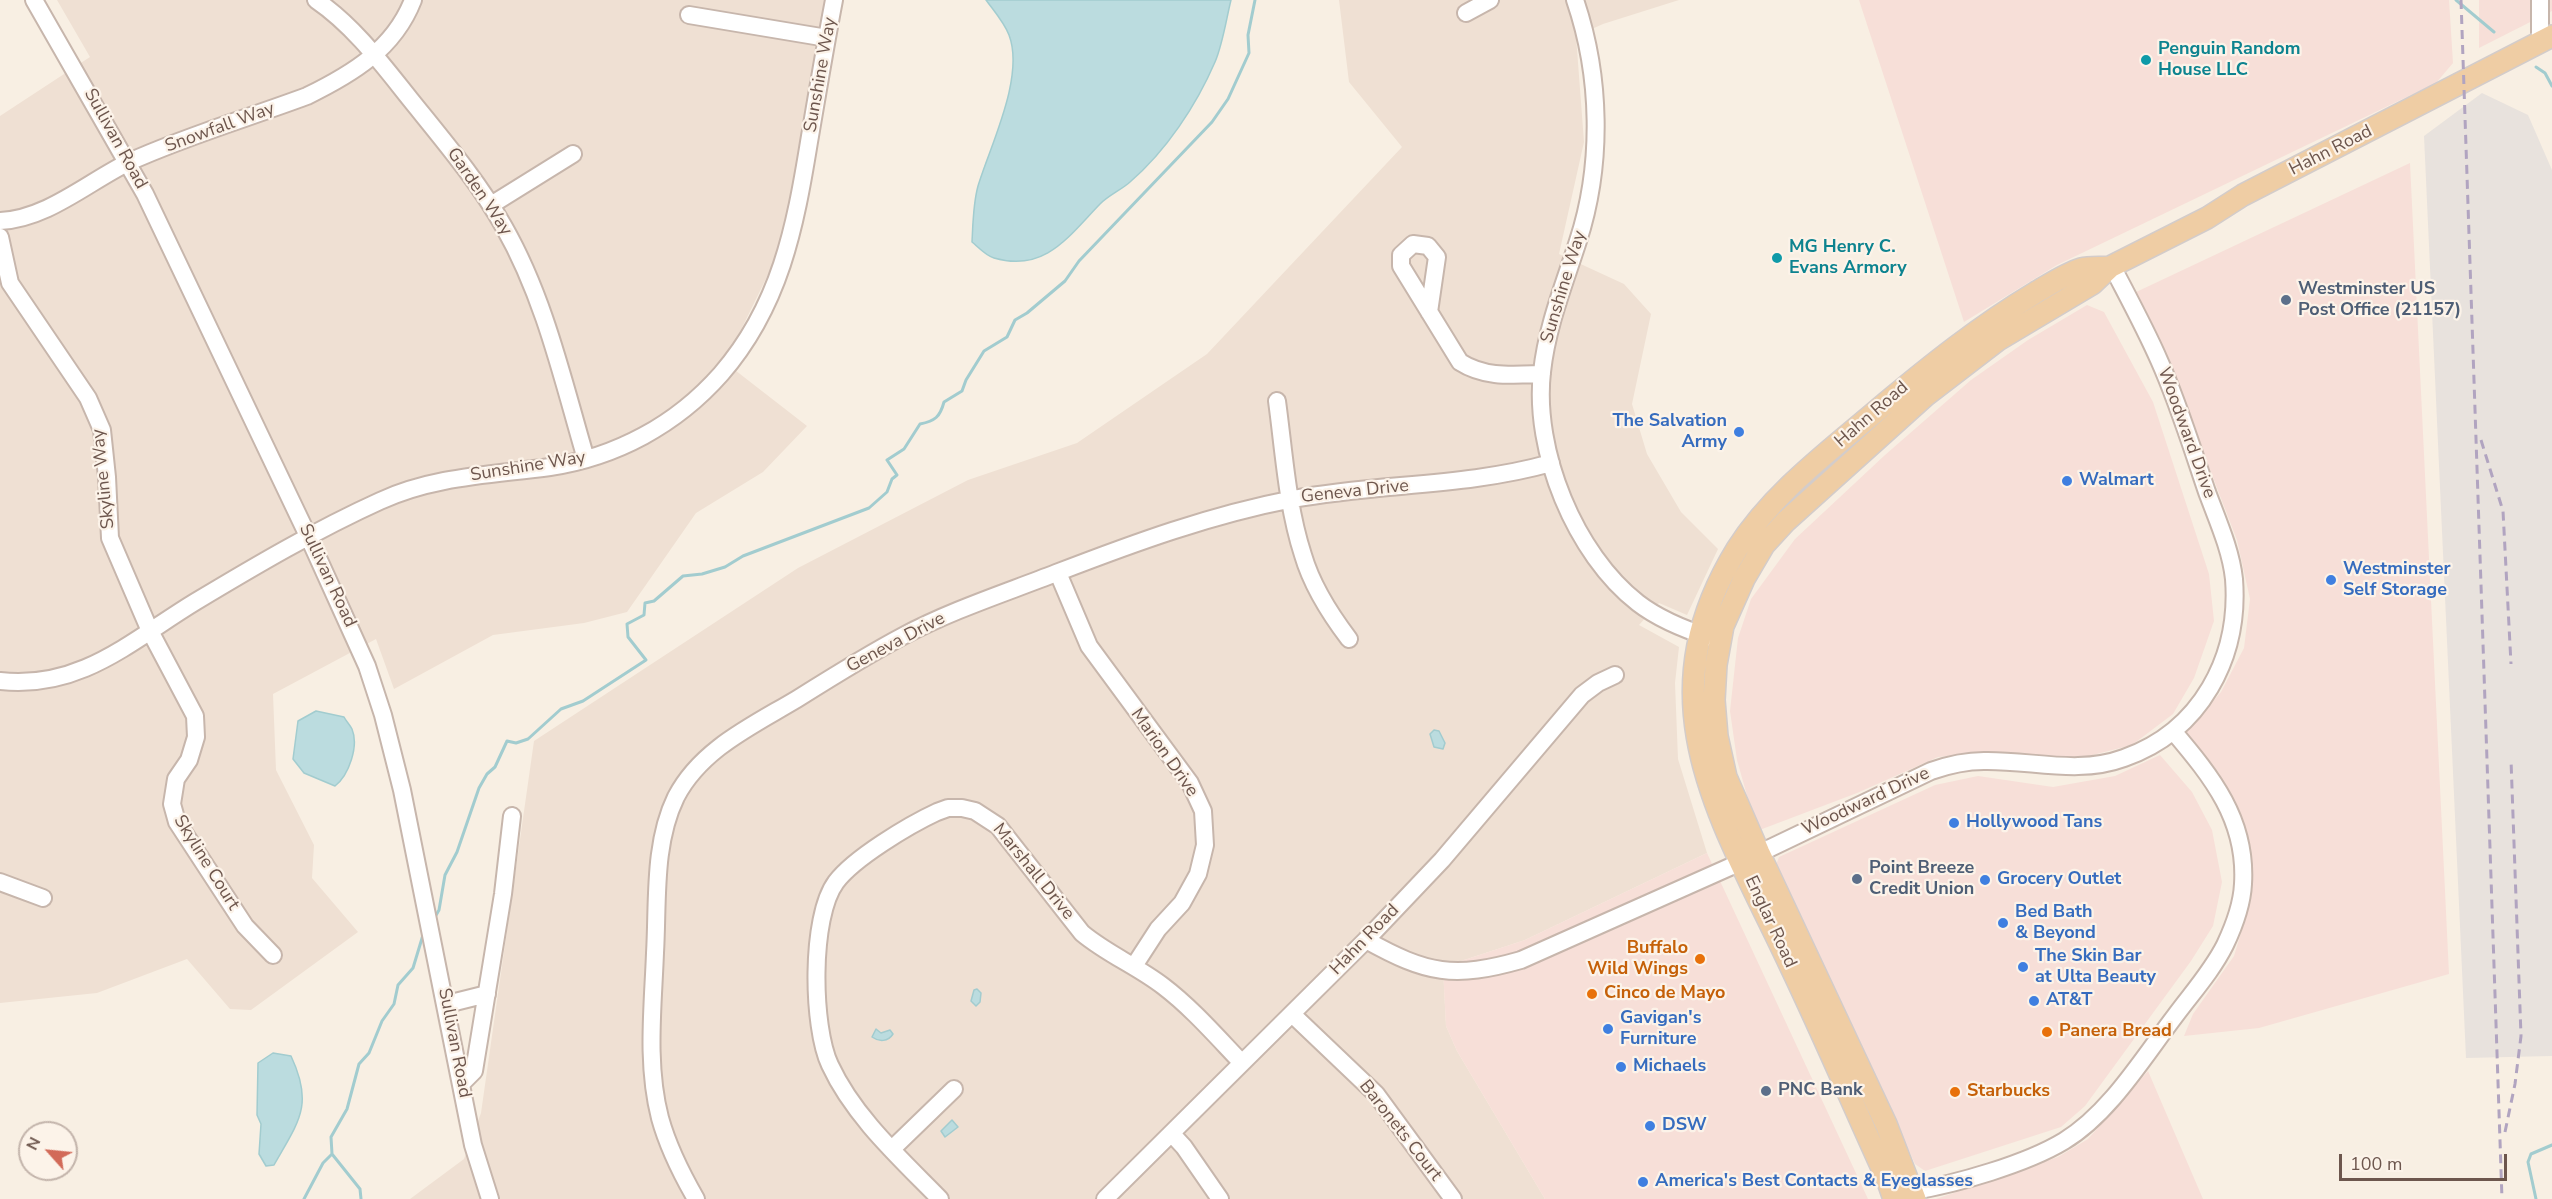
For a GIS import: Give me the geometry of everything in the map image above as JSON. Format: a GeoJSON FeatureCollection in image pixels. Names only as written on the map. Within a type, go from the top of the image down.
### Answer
{"type":"FeatureCollection","features":[{"type":"Feature","properties":{"kind":"main road","name":"Hahn Road"},"geometry":{"type":"LineString","coordinates":[[1711,638],[1718,584],[1739,547],[1762,515],[1794,483],[1962,341],[2053,282],[2081,269],[2111,267],[2207,218],[2243,195],[2546,39]]}},
{"type":"Feature","properties":{"kind":"main road","name":"Englar Road"},"geometry":{"type":"LineString","coordinates":[[1711,638],[1717,736],[1726,777],[1750,857],[1886,1124],[1907,1196]]}},
{"type":"Feature","properties":{"kind":"street","name":"Sullivan Road"},"geometry":{"type":"LineString","coordinates":[[34,0],[129,163],[354,634],[383,715],[407,813],[447,1004],[473,1145],[490,1199]]}},
{"type":"Feature","properties":{"kind":"street","name":"Garden Way"},"geometry":{"type":"LineString","coordinates":[[316,0],[346,24],[375,56],[467,170],[491,205],[520,257],[535,291],[586,459]]}},
{"type":"Feature","properties":{"kind":"street","name":"Snowfall Way"},"geometry":{"type":"LineString","coordinates":[[0,221],[18,220],[129,163],[307,96],[352,72],[375,56],[399,27],[413,0]]}},
{"type":"Feature","properties":{"kind":"street","name":"Sunshine Way"},"geometry":{"type":"LineString","coordinates":[[0,681],[26,683],[64,677],[111,657],[213,592],[309,538],[358,511],[416,488],[483,474],[552,466],[586,459],[628,444],[659,428],[682,411],[721,374],[753,330],[778,280],[789,247],[834,0]]}},
{"type":"Feature","properties":{"kind":"street"},"geometry":{"type":"LineString","coordinates":[[1466,13],[1490,0]]}},
{"type":"Feature","properties":{"kind":"street","name":"Sunshine Way"},"geometry":{"type":"LineString","coordinates":[[1575,0],[1590,56],[1594,88],[1595,144],[1585,220],[1550,328],[1542,374],[1542,411],[1551,463],[1560,490],[1578,528],[1614,579],[1638,603],[1653,613],[1711,638]]}},
{"type":"Feature","properties":{"kind":"street"},"geometry":{"type":"LineString","coordinates":[[2540,0],[2546,39]]}},
{"type":"Feature","properties":{"kind":"street"},"geometry":{"type":"LineString","coordinates":[[689,15],[827,38]]}},
{"type":"Feature","properties":{"kind":"street"},"geometry":{"type":"LineString","coordinates":[[491,205],[573,154]]}},
{"type":"Feature","properties":{"kind":"street","name":"Skyline Way"},"geometry":{"type":"LineString","coordinates":[[0,237],[10,283],[88,398],[102,430],[110,538],[150,631]]}},
{"type":"Feature","properties":{"kind":"street","name":"Woodward Drive"},"geometry":{"type":"LineString","coordinates":[[1366,940],[1395,956],[1424,967],[1457,973],[1488,969],[1521,960],[1750,857],[1902,783],[1944,767],[1985,761],[2055,767],[2092,766],[2125,758],[2174,731],[2199,704],[2222,667],[2230,642],[2235,611],[2234,576],[2160,361],[2111,267]]}},
{"type":"Feature","properties":{"kind":"street"},"geometry":{"type":"LineString","coordinates":[[1429,312],[1460,362],[1473,370],[1496,375],[1542,374]]}},
{"type":"Feature","properties":{"kind":"street"},"geometry":{"type":"LineString","coordinates":[[1277,401],[1291,500],[1303,557],[1313,581],[1335,620],[1349,639]]}},
{"type":"Feature","properties":{"kind":"street","name":"Geneva Drive"},"geometry":{"type":"LineString","coordinates":[[696,1199],[675,1161],[660,1117],[652,1064],[652,1015],[661,850],[669,814],[683,785],[696,766],[718,747],[868,656],[932,622],[1135,542],[1208,519],[1291,500],[1357,490],[1468,481],[1551,463]]}},
{"type":"Feature","properties":{"kind":"street","name":"Marion Drive"},"geometry":{"type":"LineString","coordinates":[[1058,573],[1089,646],[1190,783],[1203,811],[1204,845],[1198,874],[1182,903],[1158,929],[1134,966]]}},
{"type":"Feature","properties":{"kind":"street","name":"Skyline Court"},"geometry":{"type":"LineString","coordinates":[[150,631],[195,716],[196,737],[189,760],[176,779],[172,804],[177,822],[245,926],[273,955]]}},
{"type":"Feature","properties":{"kind":"street","name":"Hahn Road"},"geometry":{"type":"LineString","coordinates":[[1105,1199],[1366,940],[1442,860],[1582,695],[1598,683],[1615,675]]}},
{"type":"Feature","properties":{"kind":"street"},"geometry":{"type":"LineString","coordinates":[[1907,1196],[2020,1161],[2055,1146],[2077,1131],[2103,1109],[2224,948],[2233,927],[2243,885],[2239,836],[2228,806],[2211,777],[2174,731]]}},
{"type":"Feature","properties":{"kind":"street","name":"Marshall Drive"},"geometry":{"type":"LineString","coordinates":[[940,1199],[862,1115],[831,1067],[819,1033],[816,987],[821,925],[836,882],[873,850],[937,812],[948,808],[975,811],[998,826],[1082,933],[1109,953],[1134,966],[1179,999],[1242,1063]]}},
{"type":"Feature","properties":{"kind":"street"},"geometry":{"type":"LineString","coordinates":[[462,1083],[474,1071],[503,894],[512,816]]}},
{"type":"Feature","properties":{"kind":"street"},"geometry":{"type":"LineString","coordinates":[[0,882],[43,898]]}},
{"type":"Feature","properties":{"kind":"street"},"geometry":{"type":"LineString","coordinates":[[447,1004],[487,994]]}},
{"type":"Feature","properties":{"kind":"street","name":"Baronets Court"},"geometry":{"type":"LineString","coordinates":[[1292,1014],[1376,1094],[1454,1199]]}},
{"type":"Feature","properties":{"kind":"street"},"geometry":{"type":"LineString","coordinates":[[892,1149],[954,1089]]}},
{"type":"Feature","properties":{"kind":"street"},"geometry":{"type":"LineString","coordinates":[[1172,1134],[1184,1147],[1220,1199]]}},
{"type":"Feature","properties":{"kind":"shaded area"},"geometry":{"type":"Polygon","coordinates":[[[57,0],[825,0],[782,246],[736,340],[722,360],[807,426],[763,472],[696,513],[627,612],[584,623],[493,635],[394,689],[376,639],[273,694],[276,770],[314,845],[312,878],[358,932],[251,1010],[230,1009],[187,959],[97,993],[0,1003],[0,116],[90,57],[57,0]]]}},
{"type":"Feature","properties":{"kind":"shaded area"},"geometry":{"type":"Polygon","coordinates":[[[1339,0],[1679,0],[1603,24],[1576,36],[1584,142],[1559,254],[1624,284],[1651,314],[1632,404],[1647,454],[1681,512],[1718,549],[1687,615],[1659,603],[1639,625],[1679,647],[1675,683],[1678,759],[1707,853],[1525,940],[1443,967],[1446,1026],[1457,1051],[1545,1199],[410,1199],[464,1159],[481,1113],[534,741],[798,568],[968,480],[1077,443],[1207,354],[1402,147],[1349,82],[1339,0]]]}},
{"type":"Feature","properties":{"kind":"shaded area"},"geometry":{"type":"Polygon","coordinates":[[[1859,0],[2449,0],[2453,63],[2436,83],[2057,265],[1964,322],[1859,0]]]}},
{"type":"Feature","properties":{"kind":"shaded area"},"geometry":{"type":"Polygon","coordinates":[[[2479,0],[2552,0],[2552,11],[2479,48],[2479,0]]]}},
{"type":"Feature","properties":{"kind":"shaded area"},"geometry":{"type":"Polygon","coordinates":[[[2482,93],[2528,115],[2552,170],[2552,1056],[2466,1058],[2424,136],[2482,93]]]}},
{"type":"Feature","properties":{"kind":"shaded area"},"geometry":{"type":"Polygon","coordinates":[[[2410,163],[2449,974],[2259,1028],[2184,1036],[2193,1014],[2234,956],[2249,906],[2247,858],[2238,814],[2219,773],[2186,732],[2221,692],[2244,648],[2250,599],[2237,540],[2185,405],[2134,293],[2410,163]]]}},
{"type":"Feature","properties":{"kind":"shaded area"},"geometry":{"type":"Polygon","coordinates":[[[2087,305],[2104,312],[2153,402],[2209,574],[2214,621],[2194,678],[2173,714],[2132,745],[2081,758],[1989,752],[1938,757],[1857,793],[1757,831],[1737,760],[1730,711],[1738,638],[1751,599],[1795,539],[1885,455],[1971,380],[2028,340],[2087,305]]]}},
{"type":"Feature","properties":{"kind":"shaded area"},"geometry":{"type":"Polygon","coordinates":[[[2160,755],[2192,792],[2212,830],[2222,882],[2213,926],[2191,961],[2085,1106],[2061,1127],[1925,1171],[1915,1164],[1776,865],[1779,857],[1935,785],[1978,776],[2053,787],[2115,776],[2160,755]]]}},
{"type":"Feature","properties":{"kind":"shaded area"},"geometry":{"type":"Polygon","coordinates":[[[1707,853],[1868,1199],[1545,1199],[1457,1051],[1446,1026],[1443,967],[1525,940],[1707,853]]]}},
{"type":"Feature","properties":{"kind":"shaded area"},"geometry":{"type":"Polygon","coordinates":[[[2148,1071],[2203,1199],[1936,1199],[2058,1157],[2088,1139],[2148,1071]]]}},
{"type":"Feature","properties":{"kind":"water"},"geometry":{"type":"Polygon","coordinates":[[[986,0],[1231,0],[1215,62],[1199,95],[1168,142],[1143,170],[1104,201],[1055,249],[1028,260],[1012,261],[994,258],[972,242],[976,193],[1004,111],[1013,71],[1013,52],[1009,35],[1002,21],[986,0]]]}},
{"type":"Feature","properties":{"kind":"water"},"geometry":{"type":"Polygon","coordinates":[[[316,711],[344,717],[354,736],[353,752],[348,768],[335,786],[304,773],[293,759],[298,721],[316,711]]]}},
{"type":"Feature","properties":{"kind":"water"},"geometry":{"type":"Polygon","coordinates":[[[1434,730],[1439,731],[1445,743],[1443,749],[1434,747],[1430,734],[1434,730]]]}},
{"type":"Feature","properties":{"kind":"water"},"geometry":{"type":"Polygon","coordinates":[[[977,989],[981,993],[980,1002],[976,1006],[971,1001],[974,990],[977,989]]]}},
{"type":"Feature","properties":{"kind":"water"},"geometry":{"type":"Polygon","coordinates":[[[876,1029],[881,1033],[890,1030],[893,1034],[886,1040],[878,1040],[872,1037],[876,1029]]]}},
{"type":"Feature","properties":{"kind":"water"},"geometry":{"type":"Polygon","coordinates":[[[273,1053],[291,1056],[302,1088],[302,1100],[296,1124],[290,1136],[274,1165],[266,1166],[259,1154],[261,1124],[257,1115],[258,1063],[273,1053]]]}},
{"type":"Feature","properties":{"kind":"water"},"geometry":{"type":"Polygon","coordinates":[[[952,1120],[958,1127],[945,1137],[941,1131],[952,1120]]]}},
{"type":"Feature","properties":{"kind":"waterway"},"geometry":{"type":"LineString","coordinates":[[435,917],[439,910],[445,875],[457,852],[479,788],[487,774],[495,767],[507,741],[516,743],[528,739],[561,709],[583,701],[646,660],[628,637],[627,624],[644,615],[645,603],[654,601],[683,576],[702,574],[725,567],[743,556],[869,508],[887,492],[892,479],[897,475],[887,460],[904,449],[920,424],[936,418],[944,402],[962,391],[984,351],[1007,337],[1015,320],[1027,313],[1065,281],[1079,261],[1212,122],[1228,99],[1249,53],[1248,35],[1255,0]]}},
{"type":"Feature","properties":{"kind":"waterway"},"geometry":{"type":"LineString","coordinates":[[2456,0],[2494,32]]}},
{"type":"Feature","properties":{"kind":"waterway"},"geometry":{"type":"LineString","coordinates":[[2536,67],[2545,73],[2552,86]]}},
{"type":"Feature","properties":{"kind":"waterway"},"geometry":{"type":"LineString","coordinates":[[361,1199],[360,1189],[332,1154],[331,1137],[347,1109],[359,1064],[369,1053],[382,1021],[394,1004],[398,985],[413,968],[423,935]]}},
{"type":"Feature","properties":{"kind":"waterway"},"geometry":{"type":"LineString","coordinates":[[2536,1199],[2528,1162],[2531,1154],[2552,1145]]}},
{"type":"Feature","properties":{"kind":"waterway"},"geometry":{"type":"LineString","coordinates":[[304,1199],[323,1163],[332,1154]]}},
{"type":"Feature","properties":{"kind":"railway"},"geometry":{"type":"LineString","coordinates":[[2461,0],[2502,1199]]}},
{"type":"Feature","properties":{"kind":"railway"},"geometry":{"type":"LineString","coordinates":[[2481,440],[2503,511],[2511,664]]}},
{"type":"Feature","properties":{"kind":"railway"},"geometry":{"type":"LineString","coordinates":[[2505,1132],[2515,1084],[2521,1036],[2511,760]]}},
{"type":"Feature","properties":{"kind":"place","name":"Penguin Random House LLC"},"geometry":{"type":"Point","coordinates":[2146,60]}},
{"type":"Feature","properties":{"kind":"place","name":"MG Henry C. Evans Armory"},"geometry":{"type":"Point","coordinates":[1777,258]}},
{"type":"Feature","properties":{"kind":"place","name":"Westminster US Post Office (21157)"},"geometry":{"type":"Point","coordinates":[2286,300]}},
{"type":"Feature","properties":{"kind":"place","name":"The Salvation Army"},"geometry":{"type":"Point","coordinates":[1739,432]}},
{"type":"Feature","properties":{"kind":"place","name":"Walmart"},"geometry":{"type":"Point","coordinates":[2067,481]}},
{"type":"Feature","properties":{"kind":"place","name":"Westminster Self Storage"},"geometry":{"type":"Point","coordinates":[2331,580]}},
{"type":"Feature","properties":{"kind":"place","name":"Hollywood Tans"},"geometry":{"type":"Point","coordinates":[1954,823]}},
{"type":"Feature","properties":{"kind":"place","name":"Point Breeze Credit Union"},"geometry":{"type":"Point","coordinates":[1857,879]}},
{"type":"Feature","properties":{"kind":"place","name":"Grocery Outlet"},"geometry":{"type":"Point","coordinates":[1985,880]}},
{"type":"Feature","properties":{"kind":"place","name":"Bed Bath & Beyond"},"geometry":{"type":"Point","coordinates":[2003,923]}},
{"type":"Feature","properties":{"kind":"place","name":"Buffalo Wild Wings"},"geometry":{"type":"Point","coordinates":[1700,959]}},
{"type":"Feature","properties":{"kind":"place","name":"The Skin Bar at Ulta Beauty"},"geometry":{"type":"Point","coordinates":[2023,967]}},
{"type":"Feature","properties":{"kind":"place","name":"Cinco de Mayo"},"geometry":{"type":"Point","coordinates":[1592,994]}},
{"type":"Feature","properties":{"kind":"place","name":"AT&T"},"geometry":{"type":"Point","coordinates":[2034,1001]}},
{"type":"Feature","properties":{"kind":"place","name":"Gavigan's Furniture"},"geometry":{"type":"Point","coordinates":[1608,1029]}},
{"type":"Feature","properties":{"kind":"place","name":"Panera Bread"},"geometry":{"type":"Point","coordinates":[2047,1032]}},
{"type":"Feature","properties":{"kind":"place","name":"Michaels"},"geometry":{"type":"Point","coordinates":[1621,1067]}},
{"type":"Feature","properties":{"kind":"place","name":"PNC Bank"},"geometry":{"type":"Point","coordinates":[1766,1091]}},
{"type":"Feature","properties":{"kind":"place","name":"Starbucks"},"geometry":{"type":"Point","coordinates":[1955,1092]}},
{"type":"Feature","properties":{"kind":"place","name":"DSW"},"geometry":{"type":"Point","coordinates":[1650,1126]}},
{"type":"Feature","properties":{"kind":"place","name":"America's Best Contacts & Eyeglasses"},"geometry":{"type":"Point","coordinates":[1643,1182]}}]}
